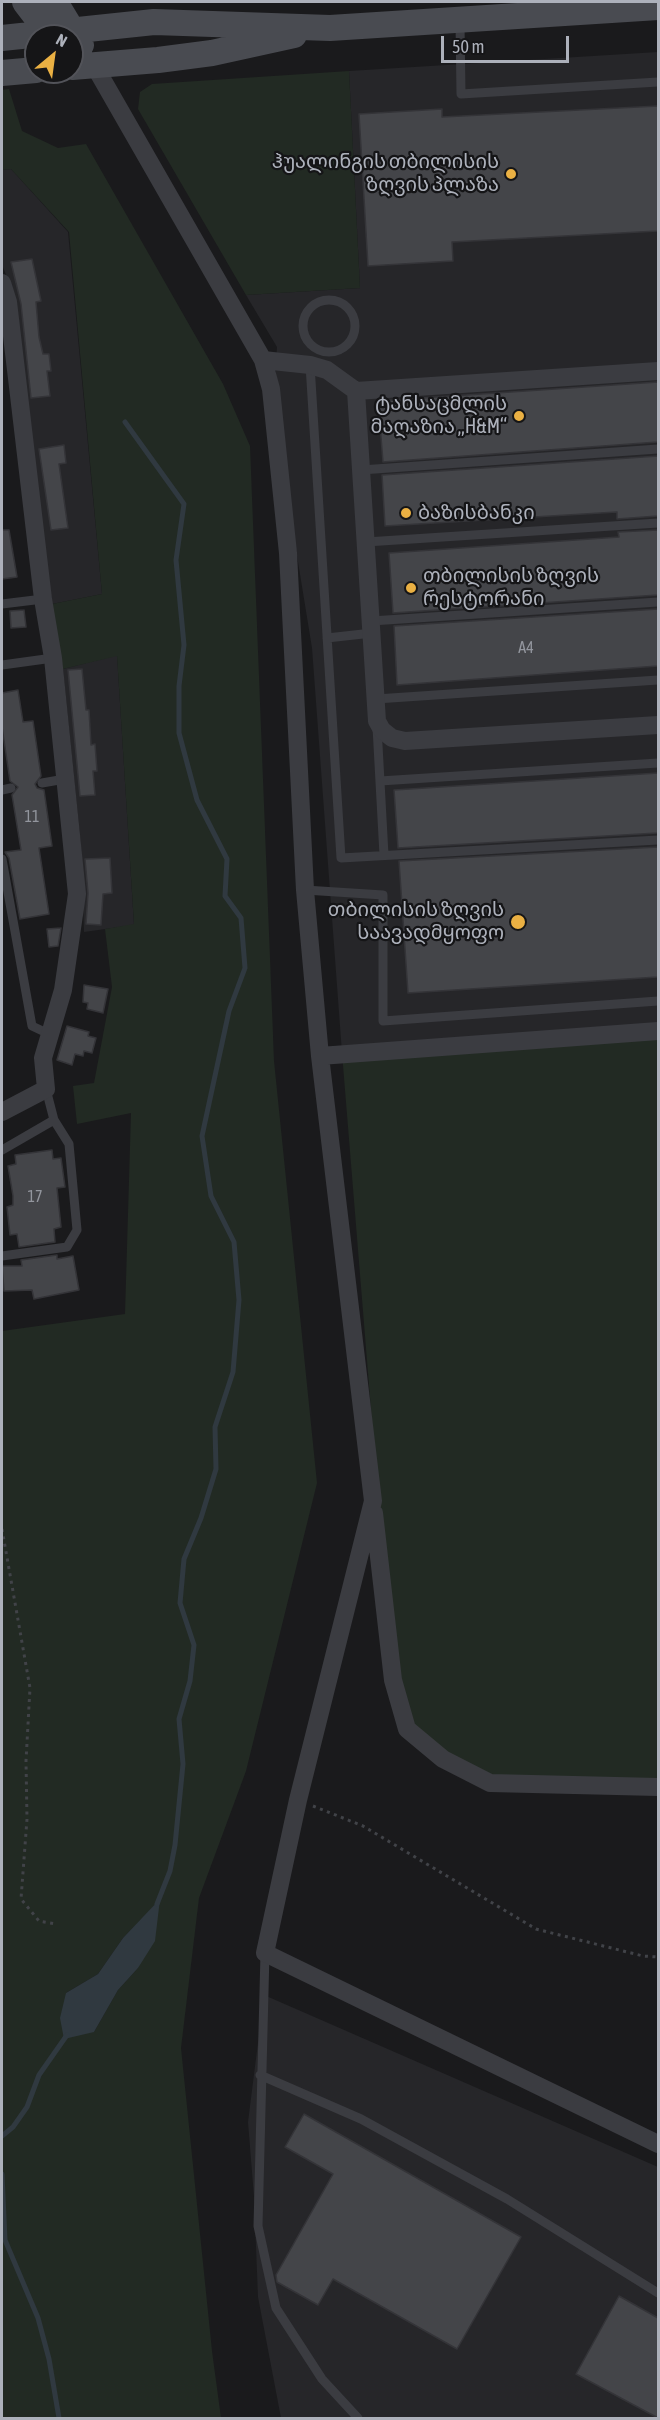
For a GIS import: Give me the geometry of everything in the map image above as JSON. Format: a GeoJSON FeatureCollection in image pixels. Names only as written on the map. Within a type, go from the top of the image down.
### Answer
{"type":"FeatureCollection","features":[{"type":"Feature","properties":{"kind":"main road"},"geometry":{"type":"LineString","coordinates":[[25,2],[47,24]]}},
{"type":"Feature","properties":{"kind":"main road"},"geometry":{"type":"LineString","coordinates":[[55,2],[59,24]]}},
{"type":"Feature","properties":{"kind":"main road"},"geometry":{"type":"LineString","coordinates":[[84,34],[154,22],[330,28],[658,7]]}},
{"type":"Feature","properties":{"kind":"main road"},"geometry":{"type":"LineString","coordinates":[[84,66],[212,53],[330,28]]}},
{"type":"Feature","properties":{"kind":"main road"},"geometry":{"type":"LineString","coordinates":[[2,38],[24,38]]}},
{"type":"Feature","properties":{"kind":"main road"},"geometry":{"type":"LineString","coordinates":[[2,73],[24,71]]}},
{"type":"Feature","properties":{"kind":"street"},"geometry":{"type":"LineString","coordinates":[[84,68],[263,360],[271,389],[288,553],[305,890],[320,1056],[393,1680],[408,1729],[442,1759],[490,1783],[658,1787]]}},
{"type":"Feature","properties":{"kind":"street"},"geometry":{"type":"LineString","coordinates":[[2,283],[8,302],[43,599],[53,658],[77,894],[63,990],[43,1058],[46,1089],[2,1112]]}},
{"type":"Feature","properties":{"kind":"street"},"geometry":{"type":"LineString","coordinates":[[263,360],[322,362],[356,391],[658,371]]}},
{"type":"Feature","properties":{"kind":"street"},"geometry":{"type":"LineString","coordinates":[[356,391],[377,721],[382,730],[392,738],[405,741],[658,725]]}},
{"type":"Feature","properties":{"kind":"street"},"geometry":{"type":"LineString","coordinates":[[320,1056],[658,1032]]}},
{"type":"Feature","properties":{"kind":"street"},"geometry":{"type":"LineString","coordinates":[[373,1501],[297,1800],[265,1953],[658,2144]]}},
{"type":"Feature","properties":{"kind":"lane"},"geometry":{"type":"LineString","coordinates":[[460,20],[461,94],[658,82]]}},
{"type":"Feature","properties":{"kind":"lane"},"geometry":{"type":"LineString","coordinates":[[322,362],[346,346],[354,331],[352,315],[340,303],[331,301],[315,304],[309,310],[303,325],[307,341],[321,351],[322,362],[327,638],[340,858],[658,840]]}},
{"type":"Feature","properties":{"kind":"lane"},"geometry":{"type":"LineString","coordinates":[[362,470],[658,449]]}},
{"type":"Feature","properties":{"kind":"lane"},"geometry":{"type":"LineString","coordinates":[[366,542],[658,523]]}},
{"type":"Feature","properties":{"kind":"lane"},"geometry":{"type":"LineString","coordinates":[[2,604],[43,599]]}},
{"type":"Feature","properties":{"kind":"lane"},"geometry":{"type":"LineString","coordinates":[[327,638],[371,627],[658,602]]}},
{"type":"Feature","properties":{"kind":"lane"},"geometry":{"type":"LineString","coordinates":[[2,665],[53,658]]}},
{"type":"Feature","properties":{"kind":"lane"},"geometry":{"type":"LineString","coordinates":[[376,699],[658,680]]}},
{"type":"Feature","properties":{"kind":"lane"},"geometry":{"type":"LineString","coordinates":[[377,721],[384,855]]}},
{"type":"Feature","properties":{"kind":"lane"},"geometry":{"type":"LineString","coordinates":[[380,781],[658,763]]}},
{"type":"Feature","properties":{"kind":"lane"},"geometry":{"type":"LineString","coordinates":[[42,783],[65,779]]}},
{"type":"Feature","properties":{"kind":"lane"},"geometry":{"type":"LineString","coordinates":[[2,859],[32,1026],[49,1034]]}},
{"type":"Feature","properties":{"kind":"lane"},"geometry":{"type":"LineString","coordinates":[[305,890],[383,895],[383,1021],[658,1001]]}},
{"type":"Feature","properties":{"kind":"lane"},"geometry":{"type":"LineString","coordinates":[[2,1256],[67,1247],[77,1230],[69,1144],[54,1120],[46,1089]]}},
{"type":"Feature","properties":{"kind":"lane"},"geometry":{"type":"LineString","coordinates":[[2,1150],[54,1120]]}},
{"type":"Feature","properties":{"kind":"lane"},"geometry":{"type":"LineString","coordinates":[[265,1953],[260,2075],[258,2226],[276,2308],[322,2379],[358,2418]]}},
{"type":"Feature","properties":{"kind":"lane"},"geometry":{"type":"LineString","coordinates":[[260,2075],[361,2119],[507,2199],[658,2293]]}},
{"type":"Feature","properties":{"kind":"path"},"geometry":{"type":"LineString","coordinates":[[2,1529],[30,1688],[26,1761],[27,1819],[21,1899],[39,1921],[56,1924]]}},
{"type":"Feature","properties":{"kind":"path"},"geometry":{"type":"LineString","coordinates":[[297,1800],[363,1826],[536,1929],[658,1958]]}},
{"type":"Feature","properties":{"kind":"shaded area"},"geometry":{"type":"Polygon","coordinates":[[[658,52],[658,1031],[342,1053],[312,648],[273,408],[277,347],[246,295],[360,288],[349,71],[658,52]]]}},
{"type":"Feature","properties":{"kind":"shaded area"},"geometry":{"type":"Polygon","coordinates":[[[349,71],[360,288],[246,295],[138,109],[140,92],[152,84],[349,71]]]}},
{"type":"Feature","properties":{"kind":"shaded area"},"geometry":{"type":"Polygon","coordinates":[[[9,89],[22,131],[58,148],[86,144],[223,384],[250,446],[274,1061],[317,1483],[246,1771],[199,1898],[181,2048],[221,2418],[2,2418],[2,1331],[125,1314],[131,1113],[77,1124],[73,1086],[94,1083],[112,987],[105,929],[134,924],[117,656],[63,669],[52,604],[102,594],[69,232],[11,169],[2,170],[2,90],[9,89]],[[160,1900],[123,1938],[98,1974],[66,1993],[94,2032],[118,1990],[138,1968],[160,1900]]]}},
{"type":"Feature","properties":{"kind":"shaded area"},"geometry":{"type":"Polygon","coordinates":[[[11,169],[68,232],[102,594],[52,604],[14,294],[2,265],[2,170],[11,169]]]}},
{"type":"Feature","properties":{"kind":"shaded area"},"geometry":{"type":"Polygon","coordinates":[[[117,655],[134,925],[84,932],[81,846],[63,669],[117,655]]]}},
{"type":"Feature","properties":{"kind":"shaded area"},"geometry":{"type":"Polygon","coordinates":[[[658,1031],[658,1787],[490,1783],[407,1729],[393,1680],[342,1053],[658,1031]]]}},
{"type":"Feature","properties":{"kind":"shaded area"},"geometry":{"type":"Polygon","coordinates":[[[160,1899],[155,1941],[138,1968],[118,1990],[94,2032],[64,2039],[60,2018],[66,1993],[98,1974],[123,1938],[160,1899]]]}},
{"type":"Feature","properties":{"kind":"shaded area"},"geometry":{"type":"Polygon","coordinates":[[[264,1995],[658,2167],[658,2418],[281,2418],[258,2297],[248,2122],[264,1995]]]}},
{"type":"Feature","properties":{"kind":"building","name":"ჰუალინგის თბილისის ზღვის პლაზა"},"geometry":{"type":"Polygon","coordinates":[[[658,106],[658,231],[452,242],[453,261],[368,266],[359,114],[442,109],[442,117],[658,106]]]}},
{"type":"Feature","properties":{"kind":"building"},"geometry":{"type":"Polygon","coordinates":[[[32,259],[41,301],[36,302],[39,337],[43,354],[49,354],[51,371],[47,371],[50,396],[31,398],[21,304],[11,262],[32,259]]]}},
{"type":"Feature","properties":{"kind":"building","name":"ტანსაცმლის მაღაზია „H&M“"},"geometry":{"type":"Polygon","coordinates":[[[658,382],[658,442],[383,462],[378,401],[658,382]]]}},
{"type":"Feature","properties":{"kind":"building"},"geometry":{"type":"Polygon","coordinates":[[[64,445],[66,463],[59,464],[68,528],[51,530],[39,449],[64,445]]]}},
{"type":"Feature","properties":{"kind":"building"},"geometry":{"type":"Polygon","coordinates":[[[658,456],[658,516],[617,519],[617,512],[385,526],[382,475],[658,456]]]}},
{"type":"Feature","properties":{"kind":"building"},"geometry":{"type":"Polygon","coordinates":[[[2,530],[9,530],[17,577],[2,579],[2,530]]]}},
{"type":"Feature","properties":{"kind":"building"},"geometry":{"type":"Polygon","coordinates":[[[658,530],[658,595],[393,613],[389,553],[619,537],[618,532],[658,530]]]}},
{"type":"Feature","properties":{"kind":"building"},"geometry":{"type":"Polygon","coordinates":[[[658,609],[658,666],[397,685],[394,626],[658,609]]]}},
{"type":"Feature","properties":{"kind":"building"},"geometry":{"type":"Polygon","coordinates":[[[24,610],[26,627],[11,628],[10,611],[24,610]]]}},
{"type":"Feature","properties":{"kind":"building"},"geometry":{"type":"Polygon","coordinates":[[[82,669],[86,710],[89,710],[91,745],[95,744],[97,771],[93,771],[95,795],[80,796],[68,670],[82,669]]]}},
{"type":"Feature","properties":{"kind":"building"},"geometry":{"type":"Polygon","coordinates":[[[18,690],[23,722],[33,721],[41,776],[35,784],[37,788],[44,790],[52,846],[39,848],[49,914],[20,919],[9,858],[5,852],[21,850],[12,795],[18,787],[10,781],[2,727],[2,693],[18,690]]]}},
{"type":"Feature","properties":{"kind":"building"},"geometry":{"type":"Polygon","coordinates":[[[658,773],[658,833],[398,848],[394,790],[658,773]]]}},
{"type":"Feature","properties":{"kind":"building"},"geometry":{"type":"Polygon","coordinates":[[[658,847],[658,977],[408,993],[399,861],[658,847]]]}},
{"type":"Feature","properties":{"kind":"building"},"geometry":{"type":"Polygon","coordinates":[[[110,858],[112,893],[103,894],[101,925],[86,924],[88,893],[85,859],[110,858]]]}},
{"type":"Feature","properties":{"kind":"building"},"geometry":{"type":"Polygon","coordinates":[[[61,928],[58,946],[49,947],[47,929],[61,928]]]}},
{"type":"Feature","properties":{"kind":"building"},"geometry":{"type":"Polygon","coordinates":[[[84,985],[108,989],[103,1013],[87,1009],[88,1003],[83,1002],[84,985]]]}},
{"type":"Feature","properties":{"kind":"building"},"geometry":{"type":"Polygon","coordinates":[[[67,1026],[89,1032],[88,1036],[96,1038],[92,1053],[84,1051],[83,1056],[75,1054],[72,1065],[57,1060],[67,1026]]]}},
{"type":"Feature","properties":{"kind":"building"},"geometry":{"type":"Polygon","coordinates":[[[52,1150],[53,1159],[61,1158],[65,1187],[57,1188],[61,1227],[54,1229],[55,1242],[19,1247],[17,1234],[10,1235],[7,1207],[13,1205],[13,1196],[8,1166],[16,1164],[15,1155],[52,1150]]]}},
{"type":"Feature","properties":{"kind":"building"},"geometry":{"type":"Polygon","coordinates":[[[57,1255],[57,1259],[73,1256],[79,1290],[34,1299],[32,1290],[4,1291],[2,1266],[22,1266],[21,1260],[57,1255]]]}},
{"type":"Feature","properties":{"kind":"building"},"geometry":{"type":"Polygon","coordinates":[[[304,2114],[521,2237],[457,2349],[333,2279],[318,2305],[277,2282],[276,2275],[333,2174],[285,2147],[304,2114]]]}},
{"type":"Feature","properties":{"kind":"building"},"geometry":{"type":"Polygon","coordinates":[[[619,2296],[658,2318],[658,2418],[576,2374],[619,2296]]]}},
{"type":"Feature","properties":{"kind":"waterway"},"geometry":{"type":"LineString","coordinates":[[125,422],[184,504],[176,560],[184,645],[179,686],[179,733],[197,800],[227,859],[225,896],[241,918],[245,968],[229,1011],[202,1136],[211,1196],[234,1242],[239,1300],[233,1372],[215,1427],[216,1469],[201,1518],[184,1559],[180,1603],[194,1645],[190,1681],[179,1719],[183,1764],[175,1845],[170,1871],[157,1904]]}},
{"type":"Feature","properties":{"kind":"waterway"},"geometry":{"type":"LineString","coordinates":[[2,2136],[13,2127],[27,2107],[39,2075],[67,2035]]}},
{"type":"Feature","properties":{"kind":"waterway"},"geometry":{"type":"LineString","coordinates":[[2,2174],[5,2240],[38,2318],[49,2359],[59,2418]]}},
{"type":"Feature","properties":{"kind":"place","name":"ჰუალინგის თბილისის ზღვის პლაზა"},"geometry":{"type":"Point","coordinates":[511,174]}},
{"type":"Feature","properties":{"kind":"place","name":"ტანსაცმლის მაღაზია „H&M“"},"geometry":{"type":"Point","coordinates":[519,416]}},
{"type":"Feature","properties":{"kind":"place","name":"ბაზისბანკი"},"geometry":{"type":"Point","coordinates":[406,513]}},
{"type":"Feature","properties":{"kind":"place","name":"თბილისის ზღვის რესტორანი"},"geometry":{"type":"Point","coordinates":[411,588]}},
{"type":"Feature","properties":{"kind":"place","name":"თბილისის ზღვის საავადმყოფო"},"geometry":{"type":"Point","coordinates":[518,922]}}]}
